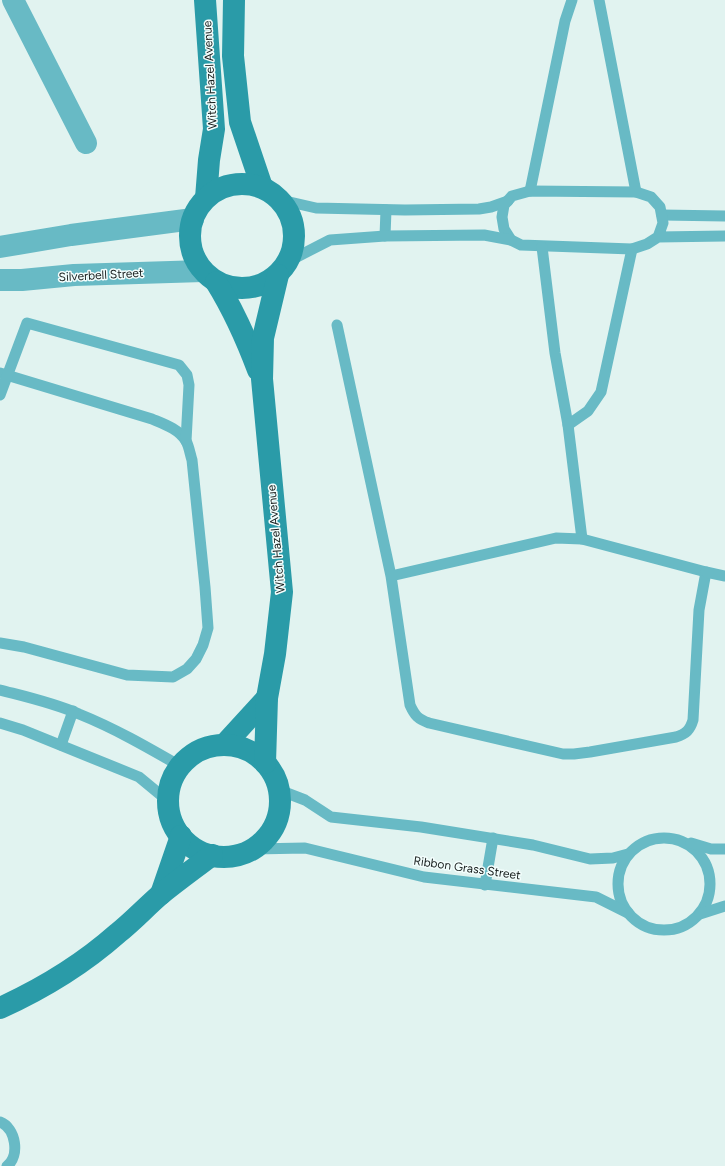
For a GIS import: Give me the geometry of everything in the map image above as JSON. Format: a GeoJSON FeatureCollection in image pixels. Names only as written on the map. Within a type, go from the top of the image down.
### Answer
{"type":"FeatureCollection","features":[{"type":"Feature","properties":{"kind":"street"},"geometry":{"type":"LineString","coordinates":[[13,0],[86,143]]}},
{"type":"Feature","properties":{"kind":"street","name":"Witch Hazel Avenue"},"geometry":{"type":"LineString","coordinates":[[205,0],[214,130],[209,160],[206,198]]}},
{"type":"Feature","properties":{"kind":"street","name":"Witch Hazel Avenue"},"geometry":{"type":"LineString","coordinates":[[234,0],[234,56],[240,122],[262,187]]}},
{"type":"Feature","properties":{"kind":"street"},"geometry":{"type":"LineString","coordinates":[[232,184],[248,184],[262,187],[281,200],[290,214],[294,229],[294,245],[283,268],[264,284],[248,289],[231,288],[209,276],[196,262],[192,252],[190,240],[192,218],[198,207],[206,198],[218,189],[232,184]]}},
{"type":"Feature","properties":{"kind":"street"},"geometry":{"type":"LineString","coordinates":[[0,247],[71,235],[192,218]]}},
{"type":"Feature","properties":{"kind":"street","name":"Witch Hazel Avenue"},"geometry":{"type":"LineString","coordinates":[[265,762],[267,698],[275,654],[282,592],[262,379],[263,338],[283,268]]}},
{"type":"Feature","properties":{"kind":"street","name":"Silverbell Street"},"geometry":{"type":"LineString","coordinates":[[0,280],[22,280],[74,275],[209,276]]}},
{"type":"Feature","properties":{"kind":"street","name":"Witch Hazel Avenue"},"geometry":{"type":"LineString","coordinates":[[209,276],[237,318],[262,379]]}},
{"type":"Feature","properties":{"kind":"street"},"geometry":{"type":"LineString","coordinates":[[225,744],[267,698]]}},
{"type":"Feature","properties":{"kind":"street"},"geometry":{"type":"LineString","coordinates":[[225,744],[240,747],[253,753],[265,762],[274,775],[279,790],[280,807],[275,824],[266,838],[253,849],[226,857],[212,855],[200,851],[190,845],[174,826],[168,801],[171,783],[180,766],[192,754],[208,747],[225,744]]}},
{"type":"Feature","properties":{"kind":"street"},"geometry":{"type":"LineString","coordinates":[[161,894],[181,836]]}},
{"type":"Feature","properties":{"kind":"street"},"geometry":{"type":"LineString","coordinates":[[0,1008],[29,995],[66,972],[94,952],[118,934],[161,894],[212,855]]}},
{"type":"Feature","properties":{"kind":"lane"},"geometry":{"type":"LineString","coordinates":[[530,191],[565,21],[572,0]]}},
{"type":"Feature","properties":{"kind":"lane"},"geometry":{"type":"LineString","coordinates":[[599,0],[636,192]]}},
{"type":"Feature","properties":{"kind":"lane"},"geometry":{"type":"LineString","coordinates":[[283,268],[330,240],[385,236],[484,235],[511,240],[521,245],[542,247],[632,249],[647,244],[658,236],[663,222],[660,207],[651,197],[636,192],[530,191],[512,196],[504,206],[502,217],[504,229],[511,240]]}},
{"type":"Feature","properties":{"kind":"lane"},"geometry":{"type":"LineString","coordinates":[[281,200],[316,208],[386,210],[479,210],[508,202]]}},
{"type":"Feature","properties":{"kind":"lane"},"geometry":{"type":"LineString","coordinates":[[385,236],[386,210]]}},
{"type":"Feature","properties":{"kind":"lane"},"geometry":{"type":"LineString","coordinates":[[662,215],[725,216]]}},
{"type":"Feature","properties":{"kind":"lane"},"geometry":{"type":"LineString","coordinates":[[658,236],[725,236]]}},
{"type":"Feature","properties":{"kind":"lane"},"geometry":{"type":"LineString","coordinates":[[542,247],[555,354],[568,425],[582,539]]}},
{"type":"Feature","properties":{"kind":"lane"},"geometry":{"type":"LineString","coordinates":[[568,425],[588,411],[601,392],[632,249]]}},
{"type":"Feature","properties":{"kind":"lane"},"geometry":{"type":"LineString","coordinates":[[0,395],[3,374],[27,322],[179,365],[187,375],[189,385],[186,441],[192,460],[206,587],[208,628],[203,645],[196,659],[187,669],[173,677],[127,676],[24,647],[0,642]]}},
{"type":"Feature","properties":{"kind":"lane"},"geometry":{"type":"LineString","coordinates":[[337,324],[391,576],[410,705],[414,714],[421,720],[563,754],[574,754],[684,735],[691,728],[693,720],[699,610],[706,572]]}},
{"type":"Feature","properties":{"kind":"lane"},"geometry":{"type":"LineString","coordinates":[[3,374],[152,419],[168,425],[178,432],[186,441]]}},
{"type":"Feature","properties":{"kind":"lane"},"geometry":{"type":"LineString","coordinates":[[391,576],[556,538],[582,539],[725,576]]}},
{"type":"Feature","properties":{"kind":"lane"},"geometry":{"type":"LineString","coordinates":[[0,690],[73,711],[130,737],[180,766]]}},
{"type":"Feature","properties":{"kind":"lane"},"geometry":{"type":"LineString","coordinates":[[61,745],[73,711]]}},
{"type":"Feature","properties":{"kind":"lane"},"geometry":{"type":"LineString","coordinates":[[0,723],[23,730],[139,777],[168,801]]}},
{"type":"Feature","properties":{"kind":"lane","name":"Ribbon Grass Street"},"geometry":{"type":"LineString","coordinates":[[279,790],[305,800],[331,817],[420,827],[493,838],[533,845],[590,859],[614,858],[628,854]]}},
{"type":"Feature","properties":{"kind":"lane","name":"Ribbon Grass Street"},"geometry":{"type":"LineString","coordinates":[[628,913],[620,899],[618,884],[620,868],[628,854],[640,844],[655,838],[671,837],[711,849],[725,849]]}},
{"type":"Feature","properties":{"kind":"lane"},"geometry":{"type":"LineString","coordinates":[[485,885],[493,838]]}},
{"type":"Feature","properties":{"kind":"lane","name":"Ribbon Grass Street"},"geometry":{"type":"LineString","coordinates":[[686,842],[699,853],[708,867],[711,883],[708,900],[700,914]]}},
{"type":"Feature","properties":{"kind":"lane","name":"Ribbon Grass Street"},"geometry":{"type":"LineString","coordinates":[[253,849],[305,848],[424,878],[596,897],[628,913],[641,924],[656,930],[672,930],[687,924],[700,914],[725,906]]}},
{"type":"Feature","properties":{"kind":"lane"},"geometry":{"type":"LineString","coordinates":[[0,1122],[3,1123],[12,1134],[16,1150],[7,1166]]}}]}
